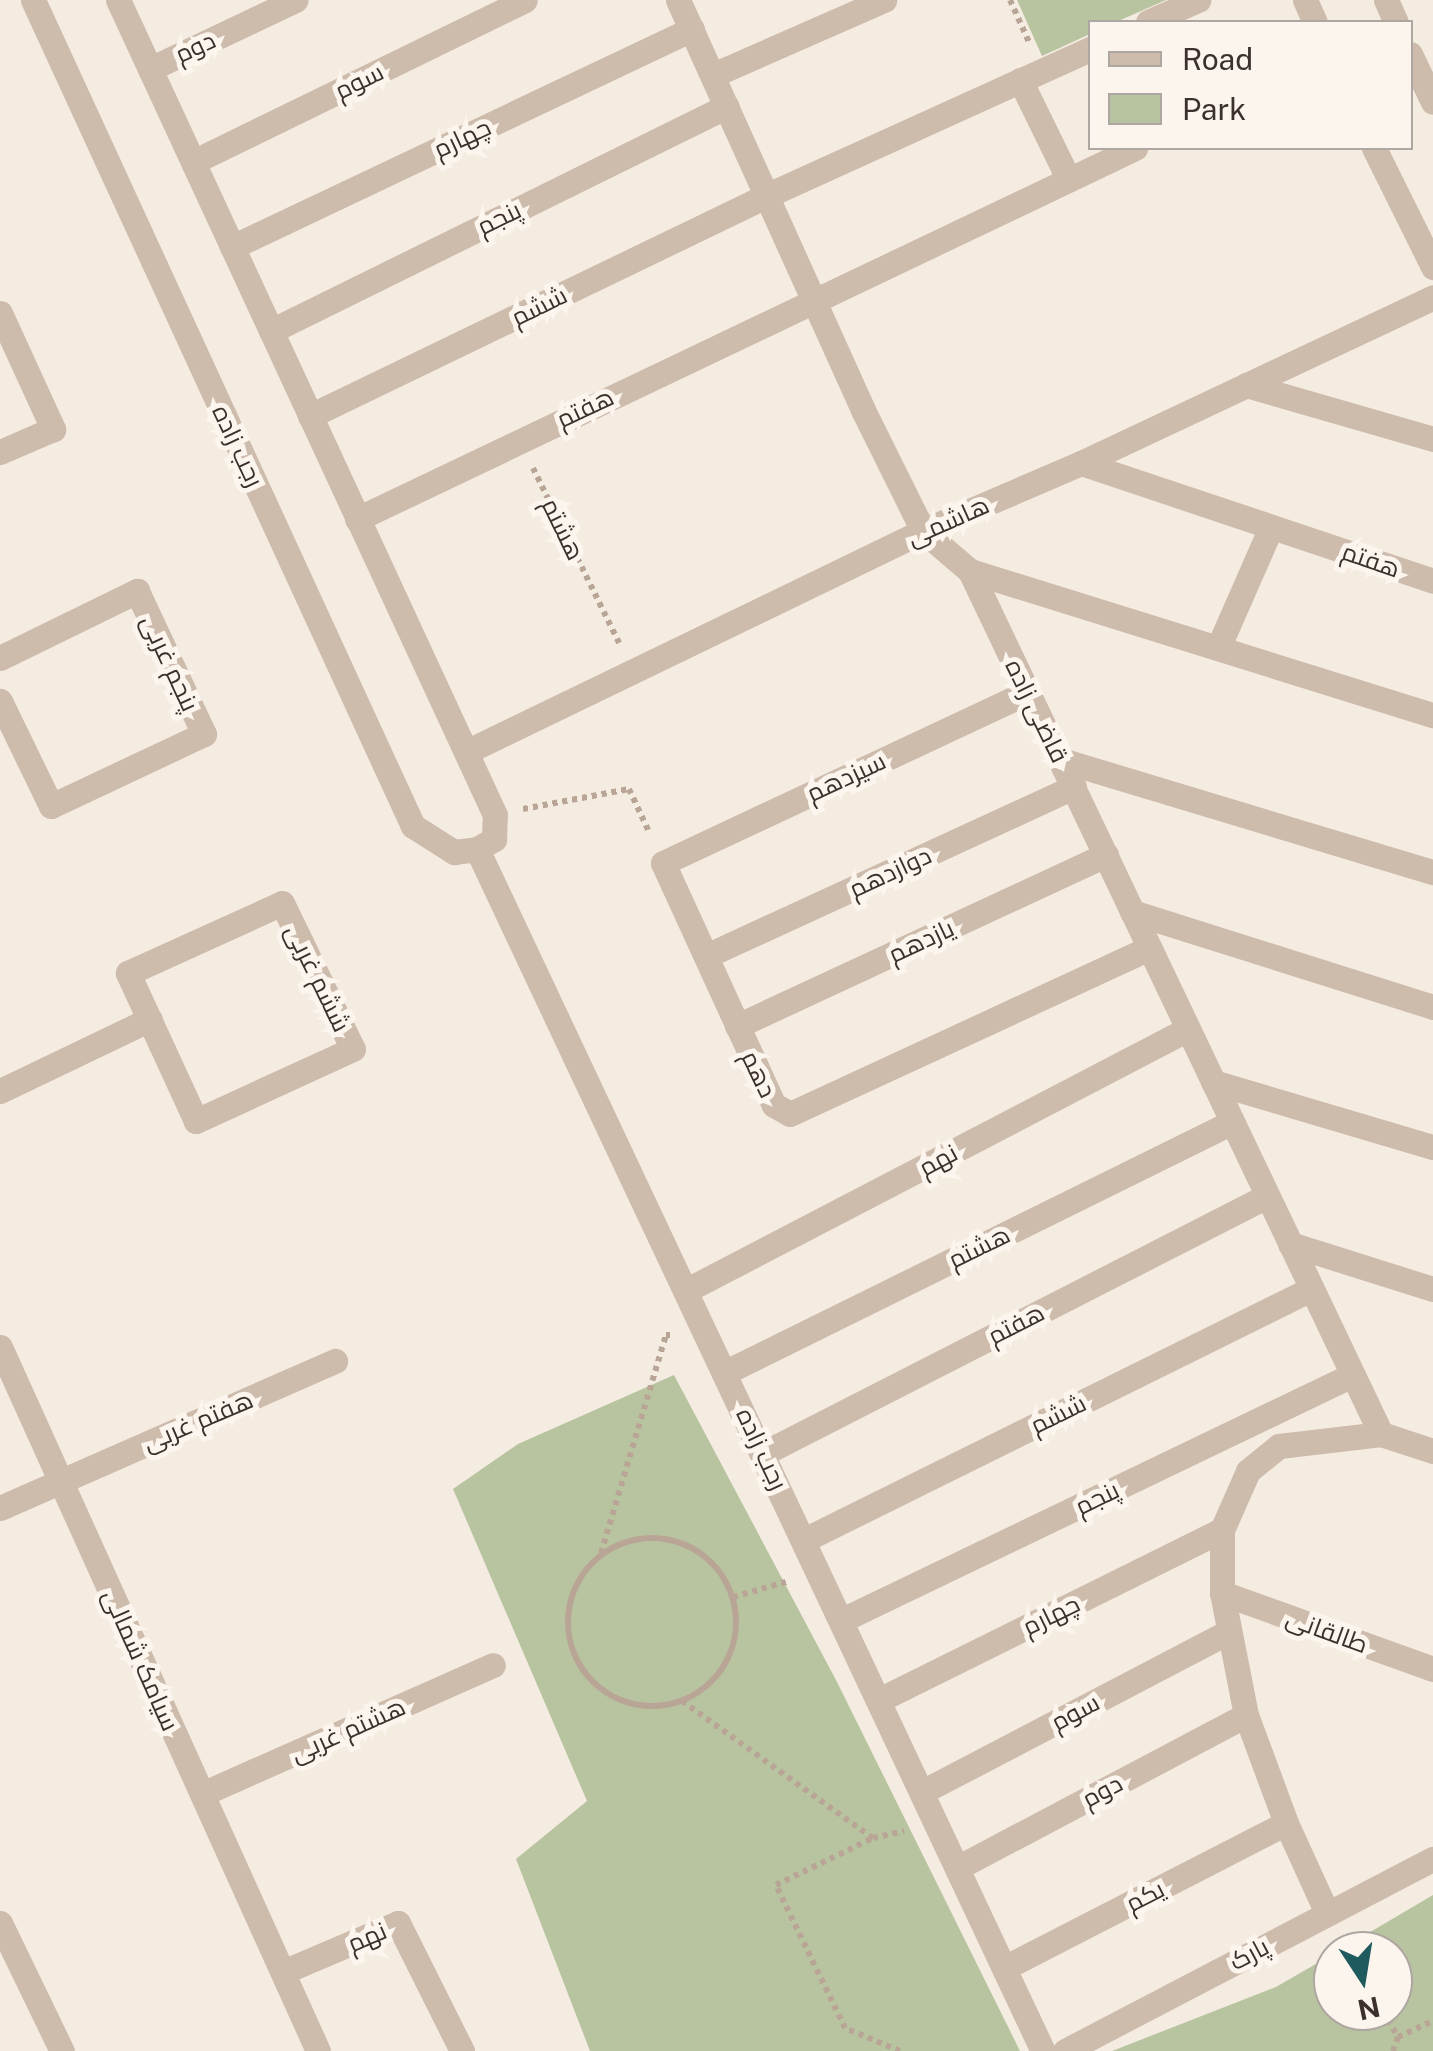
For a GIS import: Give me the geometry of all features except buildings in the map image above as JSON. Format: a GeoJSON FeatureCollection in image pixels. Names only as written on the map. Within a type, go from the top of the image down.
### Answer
{"type":"FeatureCollection","features":[{"type":"Feature","properties":{"kind":"street","name":"رجب زاده"},"geometry":{"type":"LineString","coordinates":[[33,0],[413,826],[454,852],[477,849],[1043,2051]]}},
{"type":"Feature","properties":{"kind":"street"},"geometry":{"type":"LineString","coordinates":[[118,0],[495,815],[494,838],[477,849]]}},
{"type":"Feature","properties":{"kind":"street","name":"دوم"},"geometry":{"type":"LineString","coordinates":[[150,68],[295,0]]}},
{"type":"Feature","properties":{"kind":"street","name":"سوم"},"geometry":{"type":"LineString","coordinates":[[193,162],[525,0]]}},
{"type":"Feature","properties":{"kind":"street","name":"قاضی زاده"},"geometry":{"type":"LineString","coordinates":[[678,0],[923,530],[970,571],[1380,1434]]}},
{"type":"Feature","properties":{"kind":"street"},"geometry":{"type":"LineString","coordinates":[[713,75],[884,0]]}},
{"type":"Feature","properties":{"kind":"street"},"geometry":{"type":"LineString","coordinates":[[1153,20],[1198,0]]}},
{"type":"Feature","properties":{"kind":"street","name":"چهارم"},"geometry":{"type":"LineString","coordinates":[[232,247],[692,28]]}},
{"type":"Feature","properties":{"kind":"street","name":"ششم"},"geometry":{"type":"LineString","coordinates":[[310,416],[768,195],[1088,49]]}},
{"type":"Feature","properties":{"kind":"street"},"geometry":{"type":"LineString","coordinates":[[1413,60],[1433,102]]}},
{"type":"Feature","properties":{"kind":"street"},"geometry":{"type":"LineString","coordinates":[[1031,76],[1068,178]]}},
{"type":"Feature","properties":{"kind":"street","name":"پنجم"},"geometry":{"type":"LineString","coordinates":[[270,331],[727,106]]}},
{"type":"Feature","properties":{"kind":"street","name":"هفتم"},"geometry":{"type":"LineString","coordinates":[[358,519],[1130,150]]}},
{"type":"Feature","properties":{"kind":"street"},"geometry":{"type":"LineString","coordinates":[[1375,150],[1433,267]]}},
{"type":"Feature","properties":{"kind":"street","name":"هاشمی"},"geometry":{"type":"LineString","coordinates":[[466,752],[923,530],[1081,462],[1433,297]]}},
{"type":"Feature","properties":{"kind":"street"},"geometry":{"type":"LineString","coordinates":[[0,312],[53,429],[0,452]]}},
{"type":"Feature","properties":{"kind":"street"},"geometry":{"type":"LineString","coordinates":[[1246,385],[1433,438]]}},
{"type":"Feature","properties":{"kind":"street","name":"هفتم"},"geometry":{"type":"LineString","coordinates":[[1081,462],[1433,581]]}},
{"type":"Feature","properties":{"kind":"street"},"geometry":{"type":"LineString","coordinates":[[1218,648],[1271,526]]}},
{"type":"Feature","properties":{"kind":"street"},"geometry":{"type":"LineString","coordinates":[[970,571],[1433,716]]}},
{"type":"Feature","properties":{"kind":"street","name":"پنجم غربی"},"geometry":{"type":"LineString","coordinates":[[0,658],[137,591],[204,734],[51,806],[2,710]]}},
{"type":"Feature","properties":{"kind":"street","name":"سیزدهم"},"geometry":{"type":"LineString","coordinates":[[663,863],[1028,692]]}},
{"type":"Feature","properties":{"kind":"street"},"geometry":{"type":"LineString","coordinates":[[1061,760],[1433,872]]}},
{"type":"Feature","properties":{"kind":"street","name":"دوازدهم"},"geometry":{"type":"LineString","coordinates":[[706,956],[1074,787]]}},
{"type":"Feature","properties":{"kind":"street","name":"یازدهم"},"geometry":{"type":"LineString","coordinates":[[737,1026],[1106,855]]}},
{"type":"Feature","properties":{"kind":"street","name":"دهم"},"geometry":{"type":"LineString","coordinates":[[663,863],[774,1106],[790,1114],[1149,948]]}},
{"type":"Feature","properties":{"kind":"street","name":"ششم غربی"},"geometry":{"type":"LineString","coordinates":[[282,903],[353,1049],[196,1120],[150,1019],[128,973],[282,903]]}},
{"type":"Feature","properties":{"kind":"street"},"geometry":{"type":"LineString","coordinates":[[1132,912],[1433,1007]]}},
{"type":"Feature","properties":{"kind":"street"},"geometry":{"type":"LineString","coordinates":[[0,1090],[150,1019]]}},
{"type":"Feature","properties":{"kind":"street","name":"نهم"},"geometry":{"type":"LineString","coordinates":[[687,1290],[1188,1029]]}},
{"type":"Feature","properties":{"kind":"street"},"geometry":{"type":"LineString","coordinates":[[1213,1082],[1433,1147]]}},
{"type":"Feature","properties":{"kind":"street","name":"هشتم"},"geometry":{"type":"LineString","coordinates":[[726,1372],[1232,1122]]}},
{"type":"Feature","properties":{"kind":"street","name":"هفتم"},"geometry":{"type":"LineString","coordinates":[[764,1452],[1268,1196]]}},
{"type":"Feature","properties":{"kind":"street"},"geometry":{"type":"LineString","coordinates":[[1290,1244],[1433,1288]]}},
{"type":"Feature","properties":{"kind":"street","name":"ششم"},"geometry":{"type":"LineString","coordinates":[[804,1540],[1311,1288]]}},
{"type":"Feature","properties":{"kind":"street","name":"سیامک شمالی"},"geometry":{"type":"LineString","coordinates":[[0,1347],[283,1972]]}},
{"type":"Feature","properties":{"kind":"street","name":"هفتم غربی"},"geometry":{"type":"LineString","coordinates":[[0,1508],[335,1361]]}},
{"type":"Feature","properties":{"kind":"street","name":"پنجم"},"geometry":{"type":"LineString","coordinates":[[842,1620],[1352,1375]]}},
{"type":"Feature","properties":{"kind":"street"},"geometry":{"type":"LineString","coordinates":[[1328,1913],[1286,1823],[1246,1715],[1222,1593],[1222,1530],[1248,1470],[1280,1446],[1380,1434],[1433,1451]]}},
{"type":"Feature","properties":{"kind":"street","name":"چهارم"},"geometry":{"type":"LineString","coordinates":[[879,1700],[1222,1530]]}},
{"type":"Feature","properties":{"kind":"street","name":"طالقانی"},"geometry":{"type":"LineString","coordinates":[[1222,1593],[1433,1669]]}},
{"type":"Feature","properties":{"kind":"street","name":"سوم"},"geometry":{"type":"LineString","coordinates":[[922,1792],[1228,1632]]}},
{"type":"Feature","properties":{"kind":"street","name":"هشتم غربی"},"geometry":{"type":"LineString","coordinates":[[202,1794],[493,1665]]}},
{"type":"Feature","properties":{"kind":"street","name":"دوم"},"geometry":{"type":"LineString","coordinates":[[957,1868],[1246,1715]]}},
{"type":"Feature","properties":{"kind":"street","name":"یکم"},"geometry":{"type":"LineString","coordinates":[[1004,1968],[1286,1823]]}},
{"type":"Feature","properties":{"kind":"street","name":"پارک"},"geometry":{"type":"LineString","coordinates":[[1065,2051],[1433,1859]]}},
{"type":"Feature","properties":{"kind":"street"},"geometry":{"type":"LineString","coordinates":[[0,1923],[62,2051]]}},
{"type":"Feature","properties":{"kind":"street","name":"نهم"},"geometry":{"type":"LineString","coordinates":[[283,1972],[398,1924],[462,2051]]}},
{"type":"Feature","properties":{"kind":"street"},"geometry":{"type":"LineString","coordinates":[[283,1972],[318,2051]]}},
{"type":"Feature","properties":{"kind":"path"},"geometry":{"type":"LineString","coordinates":[[1010,0],[1031,76]]}},
{"type":"Feature","properties":{"kind":"path","name":"هشتم"},"geometry":{"type":"LineString","coordinates":[[519,439],[634,673]]}},
{"type":"Feature","properties":{"kind":"path"},"geometry":{"type":"LineString","coordinates":[[495,815],[629,789],[663,863]]}},
{"type":"Feature","properties":{"kind":"path"},"geometry":{"type":"LineString","coordinates":[[600,1555],[666,1334],[708,1334]]}},
{"type":"Feature","properties":{"kind":"path"},"geometry":{"type":"LineString","coordinates":[[663,1538],[694,1549],[718,1569],[733,1597],[736,1629],[728,1659],[709,1684],[682,1701],[646,1706],[612,1697],[585,1674],[570,1643],[568,1610],[578,1579],[600,1555],[630,1540],[663,1538]]}},
{"type":"Feature","properties":{"kind":"path"},"geometry":{"type":"LineString","coordinates":[[733,1597],[820,1573]]}},
{"type":"Feature","properties":{"kind":"path"},"geometry":{"type":"LineString","coordinates":[[682,1701],[873,1838]]}},
{"type":"Feature","properties":{"kind":"path"},"geometry":{"type":"LineString","coordinates":[[900,2051],[845,2028],[776,1886],[873,1838],[936,1824]]}},
{"type":"Feature","properties":{"kind":"path"},"geometry":{"type":"LineString","coordinates":[[1393,2051],[1398,2037],[1433,2020]]}},
{"type":"Feature","properties":{"kind":"path"},"geometry":{"type":"LineString","coordinates":[[1395,2031],[1398,2037]]}},
{"type":"Feature","properties":{"kind":"green space"},"geometry":{"type":"Polygon","coordinates":[[[1017,0],[1166,0],[1121,20],[1088,20],[1088,35],[1042,56],[1017,0]]]}},
{"type":"Feature","properties":{"kind":"green space"},"geometry":{"type":"Polygon","coordinates":[[[674,1375],[837,1682],[1020,2051],[590,2051],[516,1859],[587,1801],[453,1489],[518,1444],[674,1375]]]}},
{"type":"Feature","properties":{"kind":"green space"},"geometry":{"type":"Polygon","coordinates":[[[1433,1895],[1433,2051],[1112,2051],[1276,1987],[1313,1966],[1313,2031],[1413,2031],[1413,1931],[1372,1931],[1433,1895]]]}}]}
